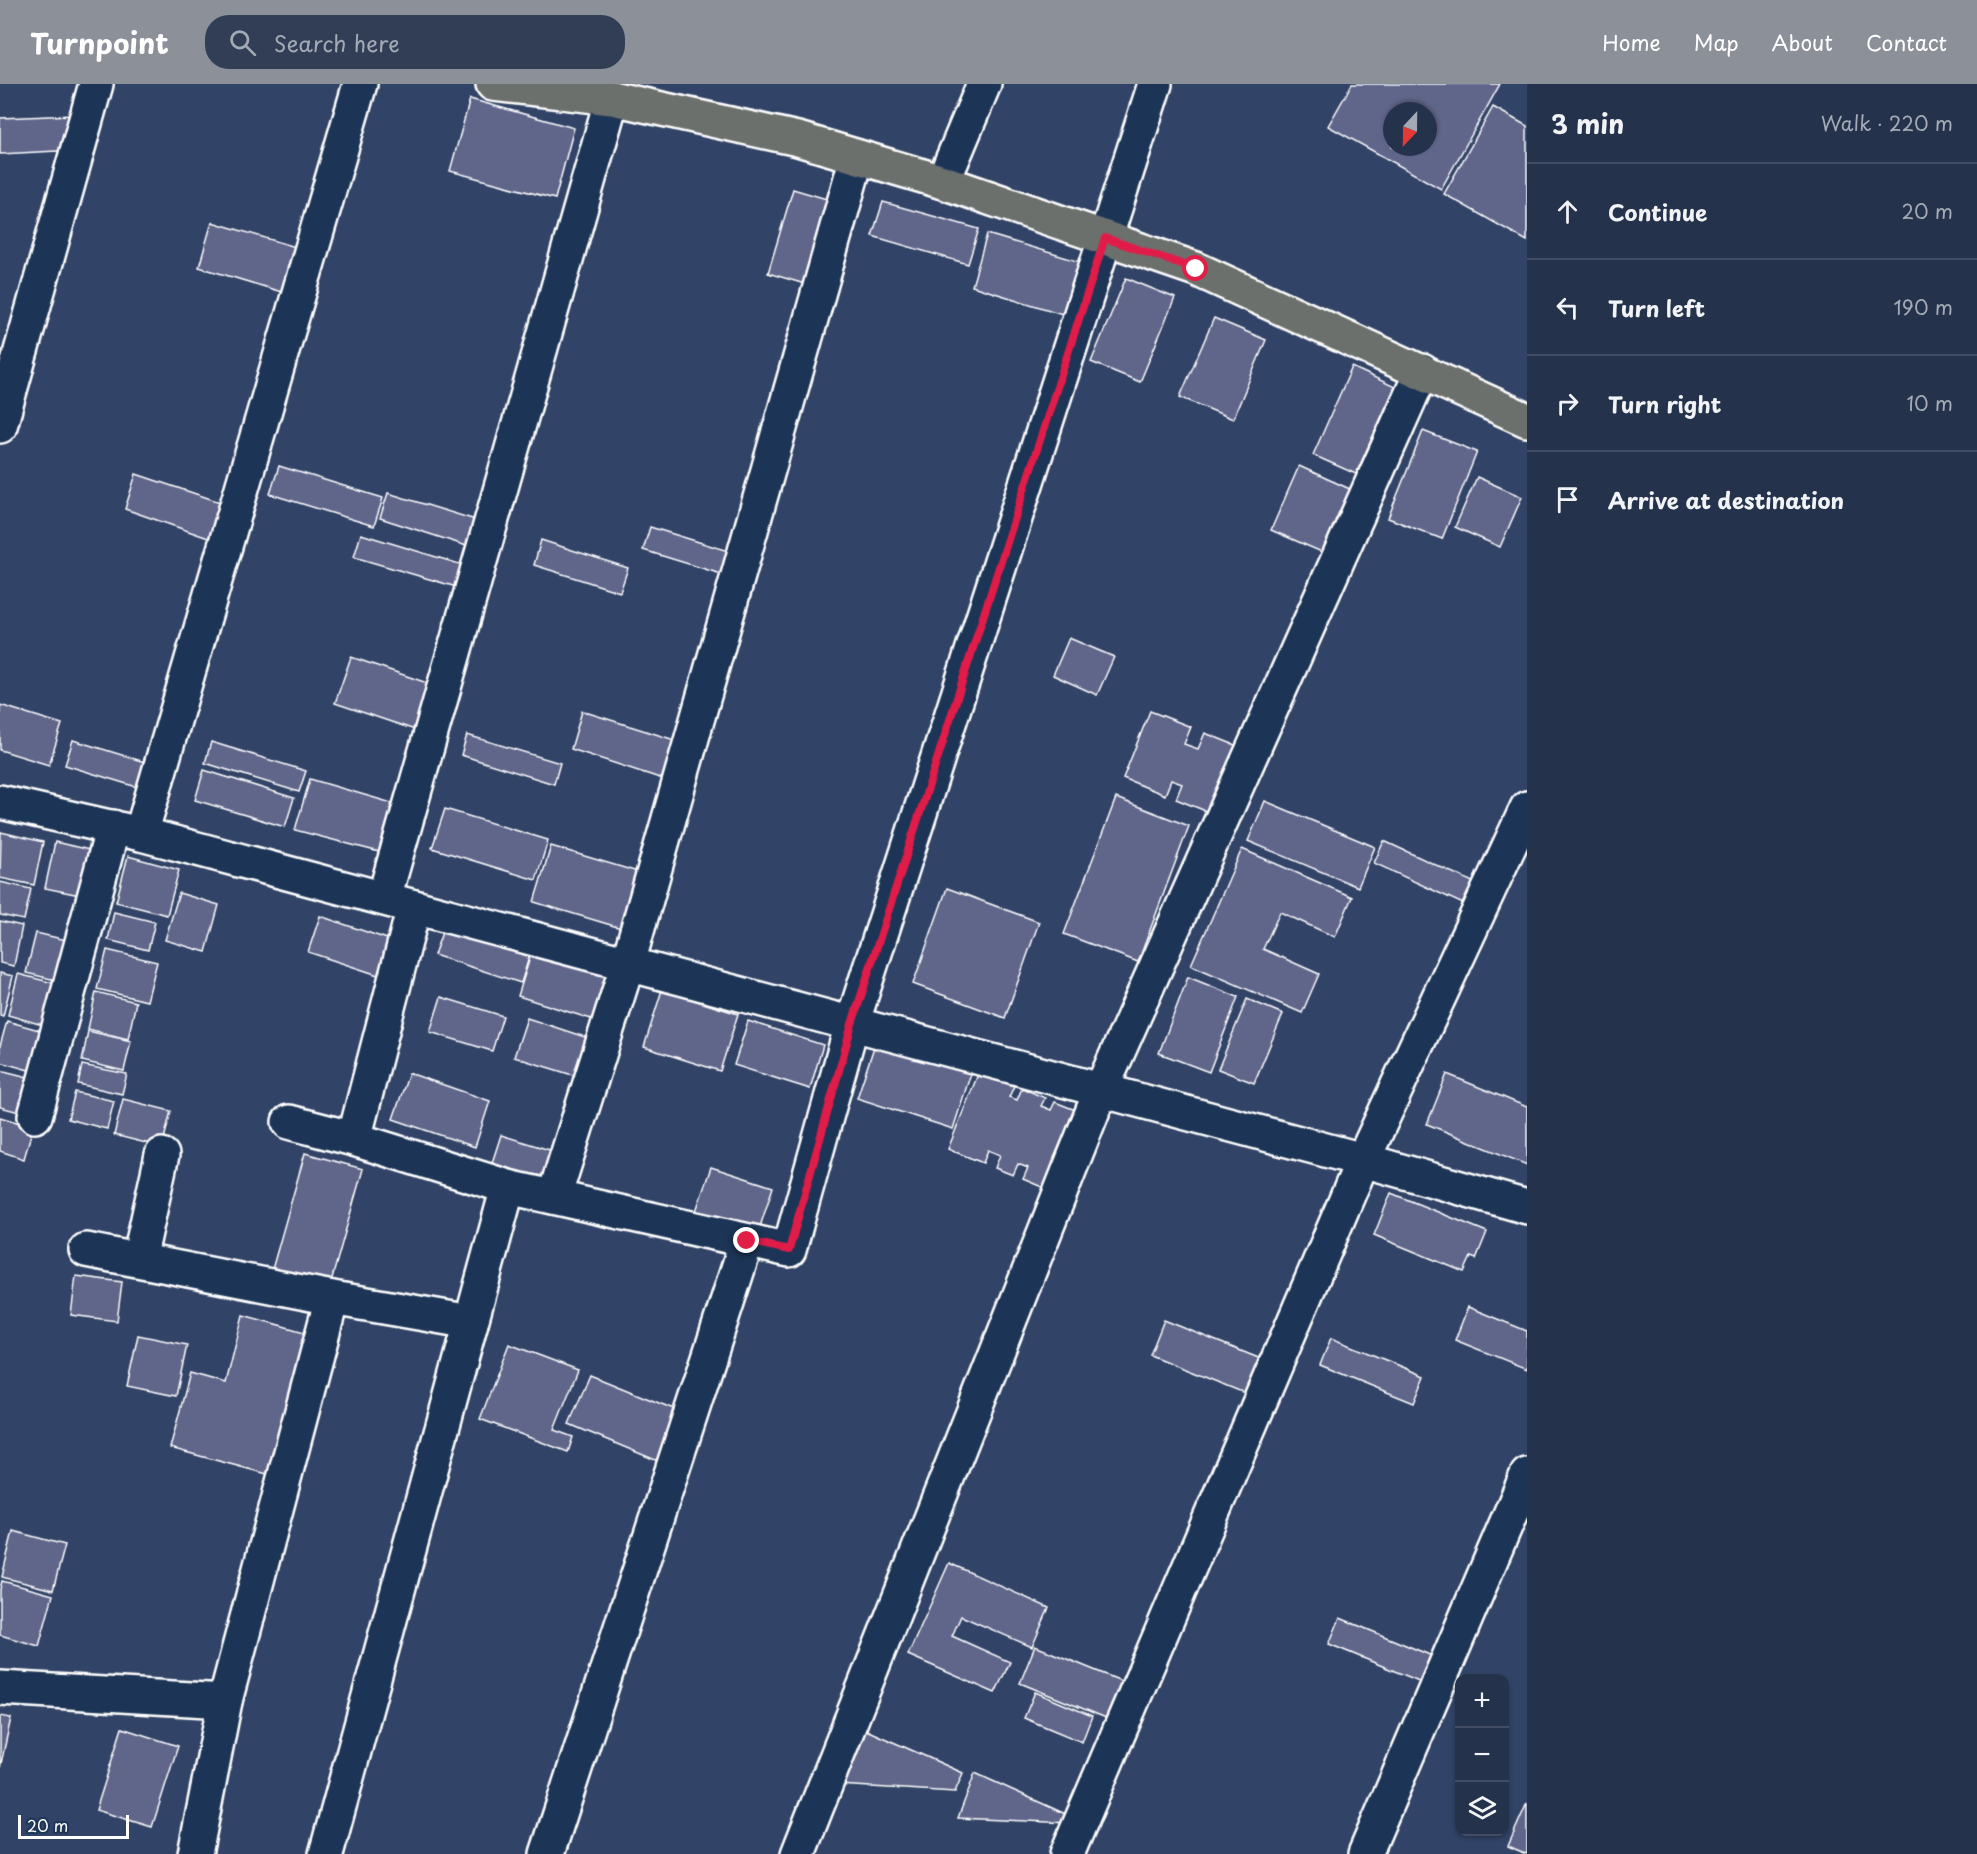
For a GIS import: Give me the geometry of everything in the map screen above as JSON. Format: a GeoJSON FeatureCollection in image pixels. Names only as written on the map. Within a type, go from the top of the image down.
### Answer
{"type":"FeatureCollection","features":[{"type":"Feature","properties":{"kind":"main road"},"geometry":{"type":"LineString","coordinates":[[493,84],[612,98],[798,139],[943,182],[1196,269],[1527,420]]}},
{"type":"Feature","properties":{"kind":"street"},"geometry":{"type":"LineString","coordinates":[[0,426],[96,84]]}},
{"type":"Feature","properties":{"kind":"street"},"geometry":{"type":"LineString","coordinates":[[35,1116],[127,830],[360,84]]}},
{"type":"Feature","properties":{"kind":"street"},"geometry":{"type":"LineString","coordinates":[[943,182],[984,84]]}},
{"type":"Feature","properties":{"kind":"street"},"geometry":{"type":"LineString","coordinates":[[289,1122],[354,1139],[508,1187],[789,1250],[852,1024],[1155,84]]}},
{"type":"Feature","properties":{"kind":"street"},"geometry":{"type":"LineString","coordinates":[[354,1139],[399,902],[612,98]]}},
{"type":"Feature","properties":{"kind":"street"},"geometry":{"type":"LineString","coordinates":[[554,1197],[628,963],[857,157]]}},
{"type":"Feature","properties":{"kind":"street"},"geometry":{"type":"LineString","coordinates":[[798,1854],[1101,1090],[1422,371]]}},
{"type":"Feature","properties":{"kind":"street"},"geometry":{"type":"LineString","coordinates":[[0,802],[127,830],[399,902],[1363,1160],[1527,1207]]}},
{"type":"Feature","properties":{"kind":"street"},"geometry":{"type":"LineString","coordinates":[[1067,1854],[1363,1160],[1527,807]]}},
{"type":"Feature","properties":{"kind":"street"},"geometry":{"type":"LineString","coordinates":[[139,1260],[162,1155]]}},
{"type":"Feature","properties":{"kind":"street"},"geometry":{"type":"LineString","coordinates":[[326,1854],[508,1187]]}},
{"type":"Feature","properties":{"kind":"street"},"geometry":{"type":"LineString","coordinates":[[547,1854],[747,1241]]}},
{"type":"Feature","properties":{"kind":"street"},"geometry":{"type":"LineString","coordinates":[[86,1250],[332,1298],[471,1322]]}},
{"type":"Feature","properties":{"kind":"street"},"geometry":{"type":"LineString","coordinates":[[195,1854],[225,1701],[332,1298]]}},
{"type":"Feature","properties":{"kind":"street"},"geometry":{"type":"LineString","coordinates":[[1365,1854],[1527,1475]]}},
{"type":"Feature","properties":{"kind":"street"},"geometry":{"type":"LineString","coordinates":[[0,1688],[225,1701]]}},
{"type":"Feature","properties":{"kind":"building"},"geometry":{"type":"Polygon","coordinates":[[[1352,84],[1500,84],[1441,189],[1328,126],[1352,84]]]}},
{"type":"Feature","properties":{"kind":"building"},"geometry":{"type":"Polygon","coordinates":[[[470,99],[574,128],[555,199],[450,171],[470,99]]]}},
{"type":"Feature","properties":{"kind":"building"},"geometry":{"type":"Polygon","coordinates":[[[1493,107],[1527,126],[1527,241],[1444,194],[1493,107]]]}},
{"type":"Feature","properties":{"kind":"building"},"geometry":{"type":"Polygon","coordinates":[[[74,115],[76,150],[0,154],[0,118],[74,115]]]}},
{"type":"Feature","properties":{"kind":"building"},"geometry":{"type":"Polygon","coordinates":[[[793,189],[840,203],[815,287],[768,273],[793,189]]]}},
{"type":"Feature","properties":{"kind":"building"},"geometry":{"type":"Polygon","coordinates":[[[883,202],[979,229],[968,264],[872,236],[883,202]]]}},
{"type":"Feature","properties":{"kind":"building"},"geometry":{"type":"Polygon","coordinates":[[[212,222],[299,248],[285,293],[199,267],[212,222]]]}},
{"type":"Feature","properties":{"kind":"building"},"geometry":{"type":"Polygon","coordinates":[[[987,234],[1094,266],[1079,319],[972,286],[987,234]]]}},
{"type":"Feature","properties":{"kind":"building"},"geometry":{"type":"Polygon","coordinates":[[[1126,278],[1175,298],[1140,382],[1091,362],[1126,278]]]}},
{"type":"Feature","properties":{"kind":"building"},"geometry":{"type":"Polygon","coordinates":[[[1214,318],[1266,340],[1233,419],[1180,397],[1214,318]]]}},
{"type":"Feature","properties":{"kind":"building"},"geometry":{"type":"Polygon","coordinates":[[[1352,367],[1395,387],[1356,474],[1313,455],[1352,367]]]}},
{"type":"Feature","properties":{"kind":"building"},"geometry":{"type":"Polygon","coordinates":[[[1423,431],[1477,452],[1442,539],[1388,518],[1423,431]]]}},
{"type":"Feature","properties":{"kind":"building"},"geometry":{"type":"Polygon","coordinates":[[[279,466],[383,498],[374,526],[270,494],[279,466]]]}},
{"type":"Feature","properties":{"kind":"building"},"geometry":{"type":"Polygon","coordinates":[[[1299,466],[1352,490],[1324,553],[1271,530],[1299,466]]]}},
{"type":"Feature","properties":{"kind":"building"},"geometry":{"type":"Polygon","coordinates":[[[136,474],[226,504],[214,540],[125,509],[136,474]]]}},
{"type":"Feature","properties":{"kind":"building"},"geometry":{"type":"Polygon","coordinates":[[[1477,477],[1522,497],[1500,547],[1455,527],[1477,477]]]}},
{"type":"Feature","properties":{"kind":"building"},"geometry":{"type":"Polygon","coordinates":[[[388,493],[482,522],[473,548],[380,518],[388,493]]]}},
{"type":"Feature","properties":{"kind":"building"},"geometry":{"type":"Polygon","coordinates":[[[650,527],[738,554],[731,577],[643,550],[650,527]]]}},
{"type":"Feature","properties":{"kind":"building"},"geometry":{"type":"Polygon","coordinates":[[[361,534],[466,566],[460,588],[354,557],[361,534]]]}},
{"type":"Feature","properties":{"kind":"building"},"geometry":{"type":"Polygon","coordinates":[[[541,540],[628,568],[620,592],[534,565],[541,540]]]}},
{"type":"Feature","properties":{"kind":"building"},"geometry":{"type":"Polygon","coordinates":[[[1069,638],[1114,657],[1097,695],[1053,675],[1069,638]]]}},
{"type":"Feature","properties":{"kind":"building"},"geometry":{"type":"Polygon","coordinates":[[[351,657],[436,686],[421,732],[335,703],[351,657]]]}},
{"type":"Feature","properties":{"kind":"building"},"geometry":{"type":"Polygon","coordinates":[[[0,705],[62,724],[49,765],[0,750],[0,705]]]}},
{"type":"Feature","properties":{"kind":"building"},"geometry":{"type":"Polygon","coordinates":[[[582,711],[681,742],[669,781],[571,749],[582,711]]]}},
{"type":"Feature","properties":{"kind":"building"},"geometry":{"type":"Polygon","coordinates":[[[1150,711],[1191,727],[1184,744],[1198,749],[1205,733],[1245,749],[1218,816],[1176,799],[1182,784],[1171,780],[1165,795],[1123,778],[1150,711]]]}},
{"type":"Feature","properties":{"kind":"building"},"geometry":{"type":"Polygon","coordinates":[[[467,735],[560,763],[554,784],[461,755],[467,735]]]}},
{"type":"Feature","properties":{"kind":"building"},"geometry":{"type":"Polygon","coordinates":[[[73,740],[148,763],[140,788],[65,765],[73,740]]]}},
{"type":"Feature","properties":{"kind":"building"},"geometry":{"type":"Polygon","coordinates":[[[211,742],[306,771],[299,792],[205,763],[211,742]]]}},
{"type":"Feature","properties":{"kind":"building"},"geometry":{"type":"Polygon","coordinates":[[[204,770],[294,798],[285,827],[195,800],[204,770]]]}},
{"type":"Feature","properties":{"kind":"building"},"geometry":{"type":"Polygon","coordinates":[[[310,779],[402,806],[387,854],[295,830],[310,779]]]}},
{"type":"Feature","properties":{"kind":"building"},"geometry":{"type":"Polygon","coordinates":[[[1116,798],[1189,826],[1138,962],[1064,934],[1116,798]]]}},
{"type":"Feature","properties":{"kind":"building"},"geometry":{"type":"Polygon","coordinates":[[[1265,801],[1375,847],[1358,887],[1248,841],[1265,801]]]}},
{"type":"Feature","properties":{"kind":"building"},"geometry":{"type":"Polygon","coordinates":[[[445,809],[548,840],[536,880],[432,848],[445,809]]]}},
{"type":"Feature","properties":{"kind":"building"},"geometry":{"type":"Polygon","coordinates":[[[1,832],[43,842],[34,885],[0,878],[1,832]]]}},
{"type":"Feature","properties":{"kind":"building"},"geometry":{"type":"Polygon","coordinates":[[[1384,841],[1473,882],[1463,904],[1374,863],[1384,841]]]}},
{"type":"Feature","properties":{"kind":"building"},"geometry":{"type":"Polygon","coordinates":[[[55,842],[94,851],[85,896],[45,888],[55,842]]]}},
{"type":"Feature","properties":{"kind":"building"},"geometry":{"type":"Polygon","coordinates":[[[551,846],[648,875],[631,931],[534,902],[551,846]]]}},
{"type":"Feature","properties":{"kind":"building"},"geometry":{"type":"Polygon","coordinates":[[[1242,849],[1352,897],[1335,937],[1280,912],[1263,949],[1319,974],[1302,1013],[1191,965],[1242,849]]]}},
{"type":"Feature","properties":{"kind":"building"},"geometry":{"type":"Polygon","coordinates":[[[128,856],[179,870],[167,915],[116,902],[128,856]]]}},
{"type":"Feature","properties":{"kind":"building"},"geometry":{"type":"Polygon","coordinates":[[[0,882],[31,889],[24,920],[0,915],[0,882]]]}},
{"type":"Feature","properties":{"kind":"building"},"geometry":{"type":"Polygon","coordinates":[[[947,888],[1039,922],[1005,1018],[913,984],[947,888]]]}},
{"type":"Feature","properties":{"kind":"building"},"geometry":{"type":"Polygon","coordinates":[[[179,893],[219,905],[206,952],[165,940],[179,893]]]}},
{"type":"Feature","properties":{"kind":"building"},"geometry":{"type":"Polygon","coordinates":[[[114,912],[155,922],[148,950],[108,940],[114,912]]]}},
{"type":"Feature","properties":{"kind":"building"},"geometry":{"type":"Polygon","coordinates":[[[320,916],[393,941],[381,976],[308,952],[320,916]]]}},
{"type":"Feature","properties":{"kind":"building"},"geometry":{"type":"Polygon","coordinates":[[[0,921],[22,926],[14,966],[0,963],[0,921]]]}},
{"type":"Feature","properties":{"kind":"building"},"geometry":{"type":"Polygon","coordinates":[[[444,927],[530,954],[521,983],[434,955],[444,927]]]}},
{"type":"Feature","properties":{"kind":"building"},"geometry":{"type":"Polygon","coordinates":[[[36,933],[75,942],[64,982],[26,973],[36,933]]]}},
{"type":"Feature","properties":{"kind":"building"},"geometry":{"type":"Polygon","coordinates":[[[107,950],[157,962],[147,1001],[97,989],[107,950]]]}},
{"type":"Feature","properties":{"kind":"building"},"geometry":{"type":"Polygon","coordinates":[[[532,951],[619,978],[604,1023],[518,996],[532,951]]]}},
{"type":"Feature","properties":{"kind":"building"},"geometry":{"type":"Polygon","coordinates":[[[0,973],[13,976],[3,1016],[0,1015],[0,973]]]}},
{"type":"Feature","properties":{"kind":"building"},"geometry":{"type":"Polygon","coordinates":[[[18,974],[57,984],[46,1026],[8,1015],[18,974]]]}},
{"type":"Feature","properties":{"kind":"building"},"geometry":{"type":"Polygon","coordinates":[[[1188,977],[1238,997],[1209,1072],[1159,1053],[1188,977]]]}},
{"type":"Feature","properties":{"kind":"building"},"geometry":{"type":"Polygon","coordinates":[[[662,990],[738,1014],[720,1071],[644,1047],[662,990]]]}},
{"type":"Feature","properties":{"kind":"building"},"geometry":{"type":"Polygon","coordinates":[[[96,992],[136,1002],[128,1039],[88,1029],[96,992]]]}},
{"type":"Feature","properties":{"kind":"building"},"geometry":{"type":"Polygon","coordinates":[[[441,997],[503,1016],[492,1051],[430,1032],[441,997]]]}},
{"type":"Feature","properties":{"kind":"building"},"geometry":{"type":"Polygon","coordinates":[[[1247,999],[1283,1014],[1254,1083],[1218,1069],[1247,999]]]}},
{"type":"Feature","properties":{"kind":"building"},"geometry":{"type":"Polygon","coordinates":[[[527,1018],[591,1039],[579,1077],[514,1057],[527,1018]]]}},
{"type":"Feature","properties":{"kind":"building"},"geometry":{"type":"Polygon","coordinates":[[[7,1021],[46,1032],[36,1072],[0,1062],[0,1046],[7,1021]]]}},
{"type":"Feature","properties":{"kind":"building"},"geometry":{"type":"Polygon","coordinates":[[[748,1021],[823,1045],[810,1089],[734,1065],[748,1021]]]}},
{"type":"Feature","properties":{"kind":"building"},"geometry":{"type":"Polygon","coordinates":[[[88,1031],[131,1041],[124,1071],[82,1061],[88,1031]]]}},
{"type":"Feature","properties":{"kind":"building"},"geometry":{"type":"Polygon","coordinates":[[[876,1041],[971,1073],[953,1129],[857,1098],[876,1041]]]}},
{"type":"Feature","properties":{"kind":"building"},"geometry":{"type":"Polygon","coordinates":[[[82,1065],[127,1074],[122,1094],[78,1084],[82,1065]]]}},
{"type":"Feature","properties":{"kind":"building"},"geometry":{"type":"Polygon","coordinates":[[[0,1070],[40,1080],[31,1115],[0,1107],[0,1070]]]}},
{"type":"Feature","properties":{"kind":"building"},"geometry":{"type":"Polygon","coordinates":[[[979,1072],[1014,1086],[1009,1097],[1017,1100],[1022,1088],[1045,1098],[1041,1106],[1051,1110],[1055,1102],[1088,1115],[1075,1147],[1061,1142],[1054,1158],[1068,1164],[1056,1193],[1023,1179],[1028,1168],[1018,1164],[1013,1175],[995,1168],[1000,1155],[988,1150],[983,1163],[948,1149],[979,1072]]]}},
{"type":"Feature","properties":{"kind":"building"},"geometry":{"type":"Polygon","coordinates":[[[409,1073],[490,1101],[475,1147],[393,1119],[409,1073]]]}},
{"type":"Feature","properties":{"kind":"building"},"geometry":{"type":"Polygon","coordinates":[[[1447,1074],[1527,1107],[1527,1165],[1427,1124],[1447,1074]]]}},
{"type":"Feature","properties":{"kind":"building"},"geometry":{"type":"Polygon","coordinates":[[[75,1092],[114,1101],[107,1129],[68,1119],[75,1092]]]}},
{"type":"Feature","properties":{"kind":"building"},"geometry":{"type":"Polygon","coordinates":[[[123,1099],[171,1111],[162,1147],[114,1135],[123,1099]]]}},
{"type":"Feature","properties":{"kind":"building"},"geometry":{"type":"Polygon","coordinates":[[[0,1117],[33,1127],[24,1159],[0,1151],[0,1117]]]}},
{"type":"Feature","properties":{"kind":"building"},"geometry":{"type":"Polygon","coordinates":[[[501,1135],[553,1151],[544,1182],[491,1166],[501,1135]]]}},
{"type":"Feature","properties":{"kind":"building"},"geometry":{"type":"Polygon","coordinates":[[[305,1153],[363,1169],[329,1289],[271,1273],[305,1153]]]}},
{"type":"Feature","properties":{"kind":"building"},"geometry":{"type":"Polygon","coordinates":[[[711,1167],[773,1187],[757,1236],[695,1214],[711,1167]]]}},
{"type":"Feature","properties":{"kind":"building"},"geometry":{"type":"Polygon","coordinates":[[[1391,1193],[1487,1232],[1476,1259],[1471,1257],[1464,1272],[1374,1235],[1391,1193]]]}},
{"type":"Feature","properties":{"kind":"building"},"geometry":{"type":"Polygon","coordinates":[[[76,1276],[122,1282],[117,1321],[71,1315],[76,1276]]]}},
{"type":"Feature","properties":{"kind":"building"},"geometry":{"type":"Polygon","coordinates":[[[1468,1307],[1527,1331],[1527,1369],[1455,1340],[1468,1307]]]}},
{"type":"Feature","properties":{"kind":"building"},"geometry":{"type":"Polygon","coordinates":[[[243,1315],[308,1333],[271,1475],[170,1448],[190,1373],[226,1383],[243,1315]]]}},
{"type":"Feature","properties":{"kind":"building"},"geometry":{"type":"Polygon","coordinates":[[[1164,1320],[1266,1361],[1252,1396],[1150,1355],[1164,1320]]]}},
{"type":"Feature","properties":{"kind":"building"},"geometry":{"type":"Polygon","coordinates":[[[138,1335],[187,1345],[176,1396],[127,1386],[138,1335]]]}},
{"type":"Feature","properties":{"kind":"building"},"geometry":{"type":"Polygon","coordinates":[[[1331,1338],[1425,1376],[1414,1403],[1320,1365],[1331,1338]]]}},
{"type":"Feature","properties":{"kind":"building"},"geometry":{"type":"Polygon","coordinates":[[[509,1344],[578,1370],[554,1430],[573,1437],[568,1452],[480,1419],[509,1344]]]}},
{"type":"Feature","properties":{"kind":"building"},"geometry":{"type":"Polygon","coordinates":[[[590,1375],[686,1414],[665,1464],[569,1424],[590,1375]]]}},
{"type":"Feature","properties":{"kind":"building"},"geometry":{"type":"Polygon","coordinates":[[[13,1531],[65,1545],[53,1590],[2,1577],[13,1531]]]}},
{"type":"Feature","properties":{"kind":"building"},"geometry":{"type":"Polygon","coordinates":[[[949,1563],[1049,1608],[1032,1647],[961,1616],[952,1636],[1010,1662],[995,1693],[908,1655],[949,1563]]]}},
{"type":"Feature","properties":{"kind":"building"},"geometry":{"type":"Polygon","coordinates":[[[2,1581],[53,1595],[39,1646],[0,1635],[2,1581]]]}},
{"type":"Feature","properties":{"kind":"building"},"geometry":{"type":"Polygon","coordinates":[[[1340,1618],[1442,1660],[1431,1686],[1329,1644],[1340,1618]]]}},
{"type":"Feature","properties":{"kind":"building"},"geometry":{"type":"Polygon","coordinates":[[[1035,1646],[1131,1685],[1116,1722],[1020,1683],[1035,1646]]]}},
{"type":"Feature","properties":{"kind":"building"},"geometry":{"type":"Polygon","coordinates":[[[1035,1692],[1092,1716],[1082,1742],[1024,1718],[1035,1692]]]}},
{"type":"Feature","properties":{"kind":"building"},"geometry":{"type":"Polygon","coordinates":[[[0,1716],[11,1718],[0,1768],[0,1716]]]}},
{"type":"Feature","properties":{"kind":"building"},"geometry":{"type":"Polygon","coordinates":[[[857,1726],[963,1773],[955,1792],[838,1785],[857,1726]]]}},
{"type":"Feature","properties":{"kind":"building"},"geometry":{"type":"Polygon","coordinates":[[[122,1728],[178,1746],[152,1827],[96,1810],[122,1728]]]}},
{"type":"Feature","properties":{"kind":"building"},"geometry":{"type":"Polygon","coordinates":[[[975,1773],[1072,1817],[1070,1823],[958,1818],[975,1773]]]}},
{"type":"Feature","properties":{"kind":"building"},"geometry":{"type":"Polygon","coordinates":[[[1527,1803],[1527,1854],[1508,1846],[1527,1803]]]}},
{"type":"Feature","properties":{"kind":"route"},"geometry":{"type":"LineString","coordinates":[[747,1241],[789,1250],[852,1024],[1105,238],[1196,269]]}}]}
